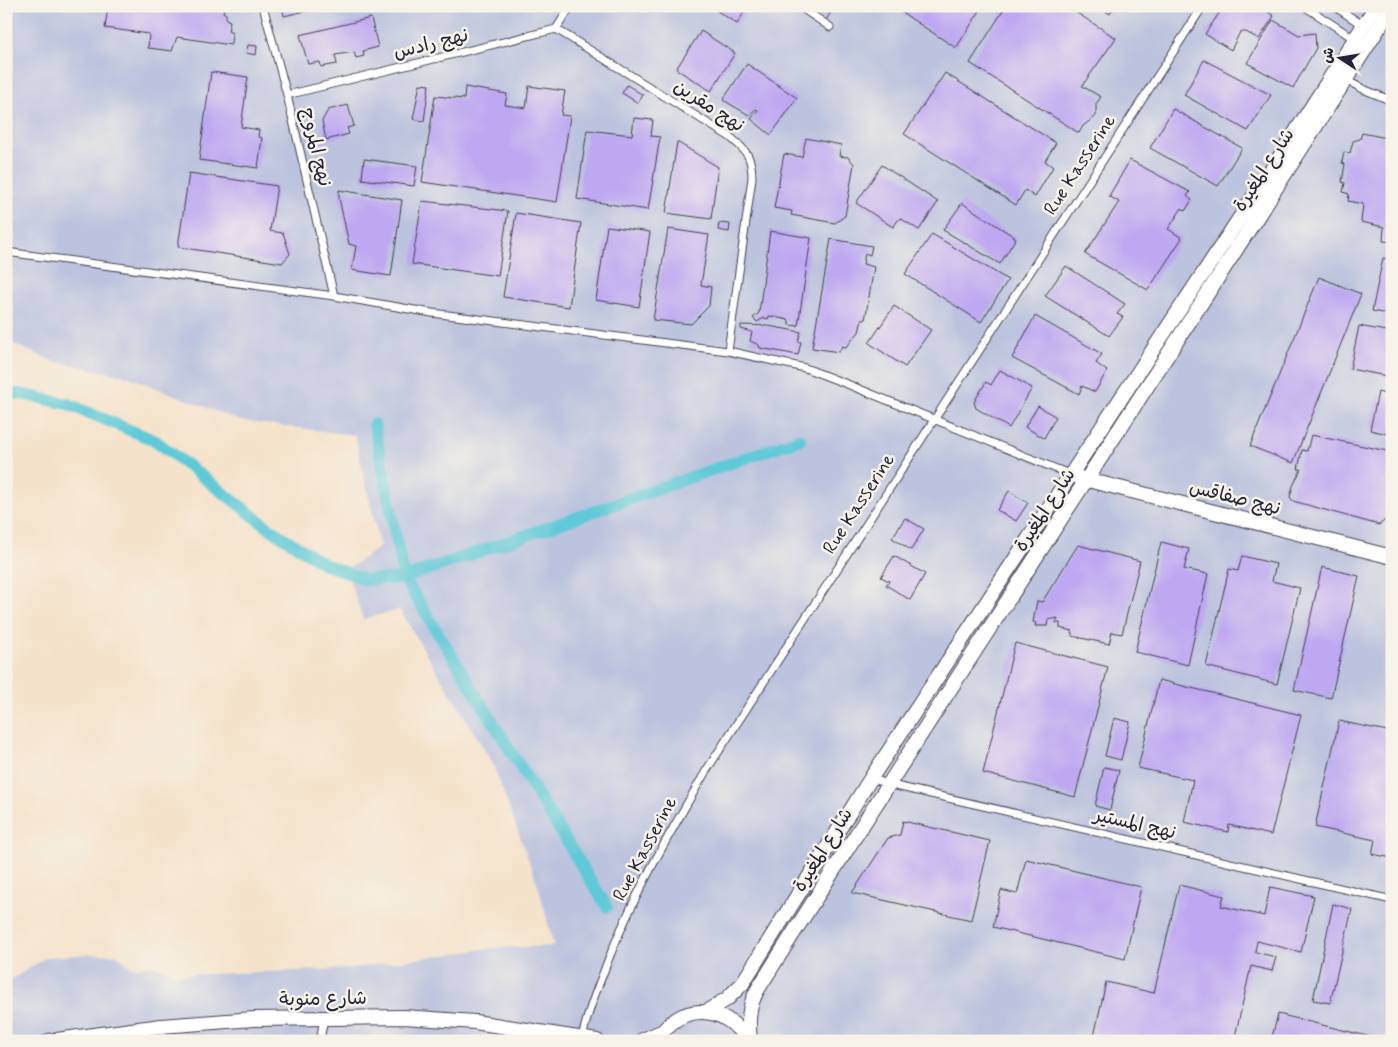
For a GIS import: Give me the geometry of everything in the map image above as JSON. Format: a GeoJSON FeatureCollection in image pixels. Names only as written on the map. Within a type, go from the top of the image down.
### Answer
{"type":"FeatureCollection","features":[{"type":"Feature","properties":{"kind":"street","name":"شارع المغيرة"},"geometry":{"type":"LineString","coordinates":[[748,1041],[749,1010],[752,998],[887,784],[1087,481],[1339,76],[1354,39],[1376,6]]}},
{"type":"Feature","properties":{"kind":"street","name":"شارع المغيرة"},"geometry":{"type":"LineString","coordinates":[[706,1012],[727,999],[742,984],[871,778],[1272,169],[1339,76],[1367,47],[1392,7]]}},
{"type":"Feature","properties":{"kind":"street","name":"نهج صفاقس"},"geometry":{"type":"LineString","coordinates":[[1070,474],[1087,481],[1392,557]]}},
{"type":"Feature","properties":{"kind":"street"},"geometry":{"type":"LineString","coordinates":[[641,1041],[659,1036],[673,1020],[689,1013],[706,1012],[725,1017],[740,1029],[748,1041]]}},
{"type":"Feature","properties":{"kind":"street","name":"شارع منوبة"},"geometry":{"type":"LineString","coordinates":[[49,1041],[161,1026],[254,1019],[404,1017],[475,1022],[597,1041]]}},
{"type":"Feature","properties":{"kind":"lane","name":"نهج المروج"},"geometry":{"type":"LineString","coordinates":[[263,6],[287,95],[334,296]]}},
{"type":"Feature","properties":{"kind":"lane"},"geometry":{"type":"LineString","coordinates":[[556,29],[571,6]]}},
{"type":"Feature","properties":{"kind":"lane","name":"Rue Kasserine"},"geometry":{"type":"LineString","coordinates":[[582,1039],[616,939],[658,852],[706,771],[1204,6]]}},
{"type":"Feature","properties":{"kind":"lane"},"geometry":{"type":"LineString","coordinates":[[1304,6],[1367,47]]}},
{"type":"Feature","properties":{"kind":"lane"},"geometry":{"type":"LineString","coordinates":[[1334,6],[1375,33]]}},
{"type":"Feature","properties":{"kind":"lane"},"geometry":{"type":"LineString","coordinates":[[803,7],[830,27]]}},
{"type":"Feature","properties":{"kind":"lane","name":"نهج رادس"},"geometry":{"type":"LineString","coordinates":[[287,95],[556,29]]}},
{"type":"Feature","properties":{"kind":"lane","name":"نهج مقرين"},"geometry":{"type":"LineString","coordinates":[[556,29],[730,137],[749,156],[752,164],[752,178],[728,351]]}},
{"type":"Feature","properties":{"kind":"lane"},"geometry":{"type":"LineString","coordinates":[[1339,76],[1363,90],[1392,101]]}},
{"type":"Feature","properties":{"kind":"lane"},"geometry":{"type":"LineString","coordinates":[[6,252],[334,296],[432,313],[728,351],[805,368],[1070,474]]}},
{"type":"Feature","properties":{"kind":"lane","name":"نهج المستير"},"geometry":{"type":"LineString","coordinates":[[871,778],[887,784],[1392,900]]}},
{"type":"Feature","properties":{"kind":"lane"},"geometry":{"type":"LineString","coordinates":[[320,1041],[324,1018]]}},
{"type":"Feature","properties":{"kind":"shaded area"},"geometry":{"type":"Polygon","coordinates":[[[6,6],[1392,6],[1392,1041],[6,1041],[6,982],[47,957],[88,954],[117,955],[134,968],[151,964],[177,975],[345,969],[492,948],[554,946],[538,885],[492,762],[400,610],[363,619],[346,570],[380,547],[355,435],[241,421],[129,377],[52,361],[6,341],[6,6]]]}},
{"type":"Feature","properties":{"kind":"building"},"geometry":{"type":"Polygon","coordinates":[[[108,6],[225,6],[223,12],[226,14],[226,19],[230,21],[228,31],[232,33],[231,45],[177,37],[172,51],[148,48],[149,34],[105,28],[108,6]]]}},
{"type":"Feature","properties":{"kind":"building"},"geometry":{"type":"Polygon","coordinates":[[[282,6],[322,6],[322,7],[284,16],[282,6]]]}},
{"type":"Feature","properties":{"kind":"building"},"geometry":{"type":"Polygon","coordinates":[[[710,6],[748,6],[737,24],[710,6]]]}},
{"type":"Feature","properties":{"kind":"building"},"geometry":{"type":"Polygon","coordinates":[[[816,6],[835,6],[826,20],[813,12],[816,6]]]}},
{"type":"Feature","properties":{"kind":"building"},"geometry":{"type":"Polygon","coordinates":[[[892,6],[983,6],[956,48],[892,6]]]}},
{"type":"Feature","properties":{"kind":"building"},"geometry":{"type":"Polygon","coordinates":[[[1006,6],[1066,6],[1116,38],[1082,86],[1101,97],[1096,104],[1096,116],[1083,126],[1079,133],[970,63],[1006,6]]]}},
{"type":"Feature","properties":{"kind":"building"},"geometry":{"type":"Polygon","coordinates":[[[1097,6],[1114,6],[1110,14],[1097,6]]]}},
{"type":"Feature","properties":{"kind":"building"},"geometry":{"type":"Polygon","coordinates":[[[1224,6],[1259,6],[1274,16],[1259,39],[1246,32],[1240,32],[1231,50],[1205,34],[1224,6]]]}},
{"type":"Feature","properties":{"kind":"building"},"geometry":{"type":"Polygon","coordinates":[[[371,18],[378,47],[363,51],[364,56],[356,58],[354,52],[335,55],[337,64],[321,67],[320,62],[308,64],[300,35],[371,18]]]}},
{"type":"Feature","properties":{"kind":"building"},"geometry":{"type":"Polygon","coordinates":[[[1273,20],[1299,35],[1315,33],[1316,48],[1293,88],[1247,63],[1273,20]]]}},
{"type":"Feature","properties":{"kind":"building"},"geometry":{"type":"Polygon","coordinates":[[[701,31],[735,53],[711,91],[676,69],[701,31]]]}},
{"type":"Feature","properties":{"kind":"building"},"geometry":{"type":"Polygon","coordinates":[[[248,45],[257,46],[256,55],[246,53],[248,45]]]}},
{"type":"Feature","properties":{"kind":"building"},"geometry":{"type":"Polygon","coordinates":[[[1204,60],[1271,95],[1248,131],[1184,95],[1204,60]]]}},
{"type":"Feature","properties":{"kind":"building"},"geometry":{"type":"Polygon","coordinates":[[[747,64],[797,98],[771,135],[751,119],[758,110],[756,109],[749,115],[723,100],[747,64]]]}},
{"type":"Feature","properties":{"kind":"building"},"geometry":{"type":"Polygon","coordinates":[[[211,72],[248,77],[241,127],[259,130],[258,137],[262,138],[258,168],[199,160],[211,72]]]}},
{"type":"Feature","properties":{"kind":"building"},"geometry":{"type":"Polygon","coordinates":[[[945,73],[1056,143],[1045,161],[1053,167],[1035,197],[1025,190],[1016,205],[904,134],[945,73]]]}},
{"type":"Feature","properties":{"kind":"building"},"geometry":{"type":"Polygon","coordinates":[[[420,84],[429,85],[424,121],[413,119],[420,84]]]}},
{"type":"Feature","properties":{"kind":"building"},"geometry":{"type":"Polygon","coordinates":[[[627,85],[643,95],[638,103],[622,93],[627,85]]]}},
{"type":"Feature","properties":{"kind":"building"},"geometry":{"type":"Polygon","coordinates":[[[529,86],[565,91],[561,115],[570,116],[557,202],[422,182],[435,96],[464,99],[465,87],[507,94],[505,105],[526,108],[529,86]]]}},
{"type":"Feature","properties":{"kind":"building"},"geometry":{"type":"Polygon","coordinates":[[[348,105],[354,126],[347,128],[349,134],[326,140],[322,121],[328,110],[348,105]]]}},
{"type":"Feature","properties":{"kind":"building"},"geometry":{"type":"Polygon","coordinates":[[[1173,109],[1242,148],[1218,186],[1150,148],[1173,109]]]}},
{"type":"Feature","properties":{"kind":"building"},"geometry":{"type":"Polygon","coordinates":[[[634,118],[653,120],[651,136],[660,137],[648,210],[577,199],[587,130],[632,135],[634,118]]]}},
{"type":"Feature","properties":{"kind":"building"},"geometry":{"type":"Polygon","coordinates":[[[1362,133],[1392,139],[1392,242],[1383,241],[1384,227],[1361,222],[1363,204],[1348,201],[1349,194],[1343,192],[1345,183],[1342,182],[1345,164],[1342,163],[1344,152],[1350,153],[1353,141],[1360,139],[1362,133]]]}},
{"type":"Feature","properties":{"kind":"building"},"geometry":{"type":"Polygon","coordinates":[[[806,138],[841,145],[839,156],[848,157],[854,164],[845,216],[835,223],[791,215],[792,211],[774,208],[784,154],[802,157],[806,138]]]}},
{"type":"Feature","properties":{"kind":"building"},"geometry":{"type":"Polygon","coordinates":[[[677,142],[718,167],[711,219],[666,213],[677,142]]]}},
{"type":"Feature","properties":{"kind":"building"},"geometry":{"type":"Polygon","coordinates":[[[364,159],[417,166],[414,186],[362,179],[364,159]]]}},
{"type":"Feature","properties":{"kind":"building"},"geometry":{"type":"Polygon","coordinates":[[[1130,160],[1190,192],[1187,196],[1192,200],[1185,211],[1182,208],[1168,229],[1182,238],[1148,290],[1085,254],[1119,202],[1109,196],[1130,160]]]}},
{"type":"Feature","properties":{"kind":"building"},"geometry":{"type":"Polygon","coordinates":[[[882,165],[938,202],[919,230],[900,218],[893,227],[856,203],[882,165]]]}},
{"type":"Feature","properties":{"kind":"building"},"geometry":{"type":"Polygon","coordinates":[[[189,173],[277,186],[270,231],[283,233],[290,254],[282,263],[178,247],[189,173]]]}},
{"type":"Feature","properties":{"kind":"building"},"geometry":{"type":"Polygon","coordinates":[[[339,190],[402,200],[391,276],[352,270],[356,246],[349,244],[339,190]]]}},
{"type":"Feature","properties":{"kind":"building"},"geometry":{"type":"Polygon","coordinates":[[[422,201],[508,211],[498,276],[412,264],[422,201]]]}},
{"type":"Feature","properties":{"kind":"building"},"geometry":{"type":"Polygon","coordinates":[[[962,203],[1016,238],[1000,264],[943,230],[962,203]]]}},
{"type":"Feature","properties":{"kind":"building"},"geometry":{"type":"Polygon","coordinates":[[[516,213],[581,223],[569,307],[503,297],[516,213]]]}},
{"type":"Feature","properties":{"kind":"building"},"geometry":{"type":"Polygon","coordinates":[[[719,223],[730,224],[729,232],[718,230],[719,223]]]}},
{"type":"Feature","properties":{"kind":"building"},"geometry":{"type":"Polygon","coordinates":[[[607,226],[650,232],[639,307],[596,300],[607,226]]]}},
{"type":"Feature","properties":{"kind":"building"},"geometry":{"type":"Polygon","coordinates":[[[668,229],[709,235],[701,285],[711,287],[709,306],[691,324],[653,320],[668,229]]]}},
{"type":"Feature","properties":{"kind":"building"},"geometry":{"type":"Polygon","coordinates":[[[770,231],[811,238],[798,326],[789,325],[789,320],[769,316],[768,319],[764,318],[757,322],[753,318],[759,313],[770,231]]]}},
{"type":"Feature","properties":{"kind":"building"},"geometry":{"type":"Polygon","coordinates":[[[932,234],[1008,280],[981,322],[905,274],[932,234]]]}},
{"type":"Feature","properties":{"kind":"building"},"geometry":{"type":"Polygon","coordinates":[[[831,239],[872,246],[870,255],[865,253],[863,264],[874,267],[865,320],[862,320],[859,332],[846,347],[842,346],[839,352],[812,348],[831,239]]]}},
{"type":"Feature","properties":{"kind":"building"},"geometry":{"type":"Polygon","coordinates":[[[1383,258],[1392,260],[1392,315],[1372,311],[1383,258]]]}},
{"type":"Feature","properties":{"kind":"building"},"geometry":{"type":"Polygon","coordinates":[[[1066,266],[1125,304],[1117,314],[1123,317],[1109,336],[1045,296],[1066,266]]]}},
{"type":"Feature","properties":{"kind":"building"},"geometry":{"type":"Polygon","coordinates":[[[1319,277],[1361,294],[1293,463],[1250,446],[1319,277]]]}},
{"type":"Feature","properties":{"kind":"building"},"geometry":{"type":"Polygon","coordinates":[[[894,306],[931,330],[905,367],[869,343],[894,306]]]}},
{"type":"Feature","properties":{"kind":"building"},"geometry":{"type":"Polygon","coordinates":[[[1035,316],[1102,354],[1096,363],[1107,371],[1095,392],[1082,386],[1079,394],[1012,358],[1035,316]]]}},
{"type":"Feature","properties":{"kind":"building"},"geometry":{"type":"Polygon","coordinates":[[[741,325],[769,326],[801,332],[798,341],[801,342],[798,355],[760,348],[759,345],[750,341],[752,332],[741,329],[741,325]]]}},
{"type":"Feature","properties":{"kind":"building"},"geometry":{"type":"Polygon","coordinates":[[[1359,326],[1392,332],[1392,377],[1350,369],[1359,326]]]}},
{"type":"Feature","properties":{"kind":"building"},"geometry":{"type":"Polygon","coordinates":[[[1000,370],[1032,388],[1009,428],[976,408],[974,402],[986,382],[991,385],[1000,370]]]}},
{"type":"Feature","properties":{"kind":"building"},"geometry":{"type":"Polygon","coordinates":[[[1378,392],[1392,396],[1392,435],[1370,430],[1378,392]]]}},
{"type":"Feature","properties":{"kind":"building"},"geometry":{"type":"Polygon","coordinates":[[[1038,406],[1056,417],[1044,438],[1025,427],[1038,406]]]}},
{"type":"Feature","properties":{"kind":"building"},"geometry":{"type":"Polygon","coordinates":[[[1311,435],[1392,452],[1392,515],[1379,525],[1293,501],[1290,497],[1301,469],[1298,469],[1302,450],[1307,451],[1311,435]]]}},
{"type":"Feature","properties":{"kind":"building"},"geometry":{"type":"Polygon","coordinates":[[[1009,491],[1028,503],[1016,521],[997,510],[1009,491]]]}},
{"type":"Feature","properties":{"kind":"building"},"geometry":{"type":"Polygon","coordinates":[[[905,518],[924,529],[911,550],[892,538],[905,518]]]}},
{"type":"Feature","properties":{"kind":"building"},"geometry":{"type":"Polygon","coordinates":[[[1161,542],[1189,549],[1184,569],[1208,574],[1188,665],[1135,652],[1161,542]]]}},
{"type":"Feature","properties":{"kind":"building"},"geometry":{"type":"Polygon","coordinates":[[[1078,545],[1140,561],[1122,634],[1112,632],[1109,644],[1072,636],[1072,631],[1060,628],[1060,623],[1056,623],[1058,618],[1048,620],[1047,626],[1035,626],[1036,623],[1033,622],[1037,601],[1042,602],[1078,545]]]}},
{"type":"Feature","properties":{"kind":"building"},"geometry":{"type":"Polygon","coordinates":[[[894,556],[925,574],[910,600],[886,585],[889,581],[881,577],[894,556]]]}},
{"type":"Feature","properties":{"kind":"building"},"geometry":{"type":"Polygon","coordinates":[[[1242,556],[1276,564],[1272,581],[1300,588],[1277,684],[1206,666],[1229,569],[1238,571],[1242,556]]]}},
{"type":"Feature","properties":{"kind":"building"},"geometry":{"type":"Polygon","coordinates":[[[1322,567],[1359,576],[1331,698],[1294,690],[1322,567]]]}},
{"type":"Feature","properties":{"kind":"building"},"geometry":{"type":"Polygon","coordinates":[[[1015,643],[1108,667],[1075,797],[983,773],[1015,643]]]}},
{"type":"Feature","properties":{"kind":"building"},"geometry":{"type":"Polygon","coordinates":[[[1159,680],[1301,715],[1271,835],[1229,825],[1228,832],[1184,822],[1193,780],[1138,768],[1159,680]]]}},
{"type":"Feature","properties":{"kind":"building"},"geometry":{"type":"Polygon","coordinates":[[[1114,718],[1130,722],[1121,760],[1105,756],[1114,718]]]}},
{"type":"Feature","properties":{"kind":"building"},"geometry":{"type":"Polygon","coordinates":[[[1339,721],[1392,732],[1392,858],[1372,854],[1375,840],[1315,827],[1339,721]]]}},
{"type":"Feature","properties":{"kind":"building"},"geometry":{"type":"Polygon","coordinates":[[[1104,767],[1119,770],[1110,810],[1095,806],[1104,767]]]}},
{"type":"Feature","properties":{"kind":"building"},"geometry":{"type":"Polygon","coordinates":[[[903,821],[990,841],[971,920],[852,893],[888,838],[900,835],[903,821]]]}},
{"type":"Feature","properties":{"kind":"building"},"geometry":{"type":"Polygon","coordinates":[[[1026,859],[1141,887],[1125,959],[993,927],[1001,890],[1017,894],[1026,859]]]}},
{"type":"Feature","properties":{"kind":"building"},"geometry":{"type":"Polygon","coordinates":[[[1179,885],[1224,896],[1221,906],[1264,916],[1270,887],[1314,896],[1301,952],[1257,941],[1255,952],[1276,957],[1272,971],[1251,966],[1234,1041],[1093,1041],[1106,982],[1154,993],[1179,885]]]}},
{"type":"Feature","properties":{"kind":"building"},"geometry":{"type":"Polygon","coordinates":[[[1333,904],[1352,909],[1330,1003],[1313,1000],[1333,904]]]}},
{"type":"Feature","properties":{"kind":"building"},"geometry":{"type":"Polygon","coordinates":[[[1278,1014],[1383,1040],[1271,1041],[1278,1014]]]}},
{"type":"Feature","properties":{"kind":"waterway"},"geometry":{"type":"LineString","coordinates":[[6,394],[21,394],[68,404],[156,441],[269,528],[324,564],[366,580],[404,578],[800,439]]}},
{"type":"Feature","properties":{"kind":"waterway"},"geometry":{"type":"LineString","coordinates":[[374,424],[404,578],[607,907]]}}]}
